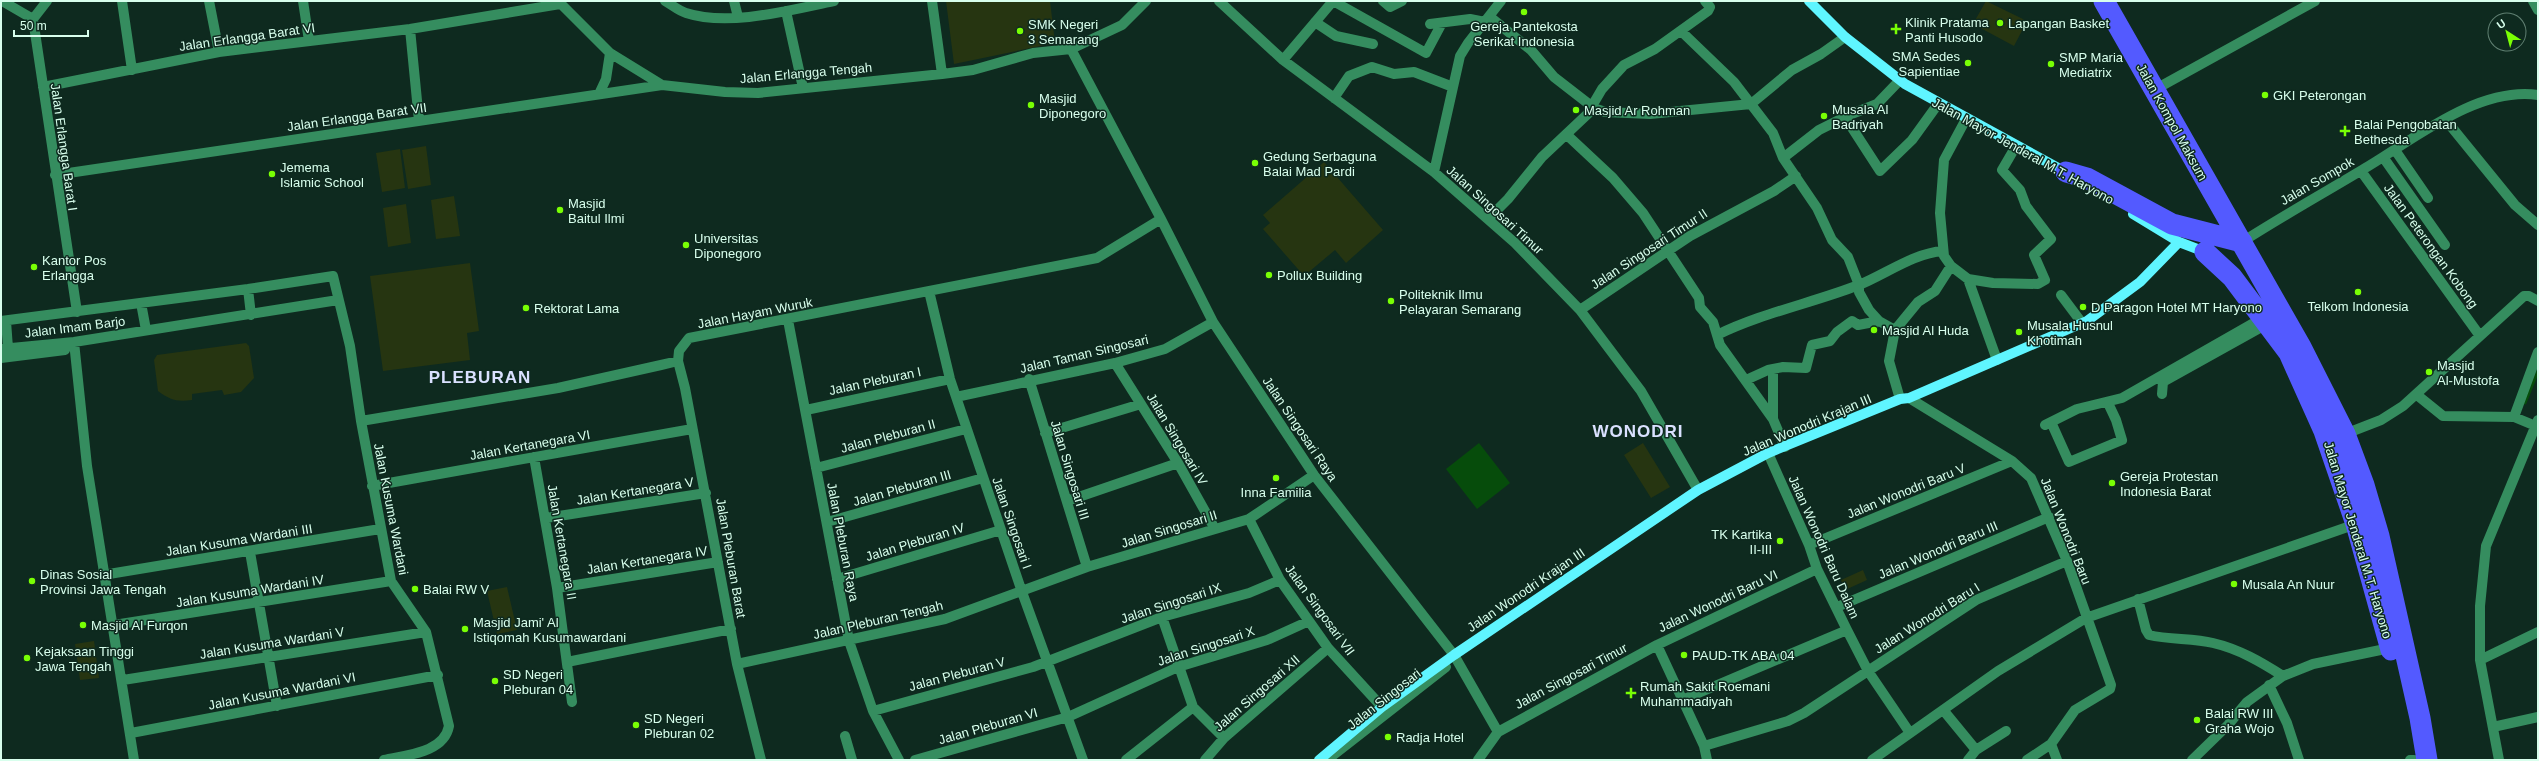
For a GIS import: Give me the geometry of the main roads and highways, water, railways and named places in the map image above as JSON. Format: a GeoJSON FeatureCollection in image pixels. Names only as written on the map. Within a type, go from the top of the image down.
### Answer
{"type":"FeatureCollection","features":[{"type":"Feature","properties":{"kind":"highway","name":"Jalan Kompol Maksum"},"geometry":{"type":"LineString","coordinates":[[2104,1],[2225,216],[2242,242]]}},
{"type":"Feature","properties":{"kind":"highway"},"geometry":{"type":"LineString","coordinates":[[2066,172],[2087,178],[2206,243],[2242,242]]}},
{"type":"Feature","properties":{"kind":"highway"},"geometry":{"type":"LineString","coordinates":[[2206,243],[2223,228],[2225,216]]}},
{"type":"Feature","properties":{"kind":"highway"},"geometry":{"type":"LineString","coordinates":[[2242,242],[2240,255],[2244,276],[2262,315]]}},
{"type":"Feature","properties":{"kind":"highway"},"geometry":{"type":"LineString","coordinates":[[2242,242],[2301,347],[2345,434],[2365,521],[2418,711],[2427,760]]}},
{"type":"Feature","properties":{"kind":"highway","name":"Jalan Mayor Jenderal M.T. Haryono"},"geometry":{"type":"LineString","coordinates":[[2206,243],[2262,315],[2289,353],[2365,521],[2414,760]]}},
{"type":"Feature","properties":{"kind":"main road","name":"Jalan Mayor Jenderal M.T. Haryono"},"geometry":{"type":"LineString","coordinates":[[1809,1],[1845,37],[1900,80],[1938,104],[2066,172],[2179,242],[2206,243]]}},
{"type":"Feature","properties":{"kind":"main road","name":"Jalan Wonodri Krajan III"},"geometry":{"type":"LineString","coordinates":[[1319,760],[1382,707],[1453,656],[1698,490],[1768,453],[1904,399],[2082,323],[2140,282],[2179,242]]}},
{"type":"Feature","properties":{"kind":"waterway"},"geometry":{"type":"LineString","coordinates":[[2525,403],[2538,371]]}},
{"type":"Feature","properties":{"kind":"place","name":"Gereja Pantekosta Serikat Indonesia"},"geometry":{"type":"Point","coordinates":[1524,12]}},
{"type":"Feature","properties":{"kind":"place","name":"Lapangan Basket"},"geometry":{"type":"Point","coordinates":[2000,23]}},
{"type":"Feature","properties":{"kind":"place","name":"Klinik Pratama Panti Husodo"},"geometry":{"type":"Point","coordinates":[1896,29]}},
{"type":"Feature","properties":{"kind":"place","name":"SMK Negeri 3 Semarang"},"geometry":{"type":"Point","coordinates":[1020,31]}},
{"type":"Feature","properties":{"kind":"place","name":"SMA Sedes Sapientiae"},"geometry":{"type":"Point","coordinates":[1968,63]}},
{"type":"Feature","properties":{"kind":"place","name":"SMP Maria Mediatrix"},"geometry":{"type":"Point","coordinates":[2051,64]}},
{"type":"Feature","properties":{"kind":"place","name":"GKI Peterongan"},"geometry":{"type":"Point","coordinates":[2265,95]}},
{"type":"Feature","properties":{"kind":"place","name":"Masjid Diponegoro"},"geometry":{"type":"Point","coordinates":[1031,105]}},
{"type":"Feature","properties":{"kind":"place","name":"Masjid Ar Rohman"},"geometry":{"type":"Point","coordinates":[1576,110]}},
{"type":"Feature","properties":{"kind":"place","name":"Musala Al Badriyah"},"geometry":{"type":"Point","coordinates":[1824,116]}},
{"type":"Feature","properties":{"kind":"place","name":"Balai Pengobatan Bethesda"},"geometry":{"type":"Point","coordinates":[2345,131]}},
{"type":"Feature","properties":{"kind":"place","name":"Gedung Serbaguna Balai Mad Pardi"},"geometry":{"type":"Point","coordinates":[1255,163]}},
{"type":"Feature","properties":{"kind":"place","name":"Jemema Islamic School"},"geometry":{"type":"Point","coordinates":[272,174]}},
{"type":"Feature","properties":{"kind":"place","name":"Masjid Baitul Ilmi"},"geometry":{"type":"Point","coordinates":[560,210]}},
{"type":"Feature","properties":{"kind":"place","name":"Universitas Diponegoro"},"geometry":{"type":"Point","coordinates":[686,245]}},
{"type":"Feature","properties":{"kind":"place","name":"Kantor Pos Erlangga"},"geometry":{"type":"Point","coordinates":[34,267]}},
{"type":"Feature","properties":{"kind":"place","name":"Pollux Building"},"geometry":{"type":"Point","coordinates":[1269,275]}},
{"type":"Feature","properties":{"kind":"place","name":"Telkom Indonesia"},"geometry":{"type":"Point","coordinates":[2358,292]}},
{"type":"Feature","properties":{"kind":"place","name":"Politeknik Ilmu Pelayaran Semarang"},"geometry":{"type":"Point","coordinates":[1391,301]}},
{"type":"Feature","properties":{"kind":"place","name":"D Paragon Hotel MT Haryono"},"geometry":{"type":"Point","coordinates":[2083,307]}},
{"type":"Feature","properties":{"kind":"place","name":"Rektorat Lama"},"geometry":{"type":"Point","coordinates":[526,308]}},
{"type":"Feature","properties":{"kind":"place","name":"Masjid Al Huda"},"geometry":{"type":"Point","coordinates":[1874,330]}},
{"type":"Feature","properties":{"kind":"place","name":"Musala Husnul Khotimah"},"geometry":{"type":"Point","coordinates":[2019,332]}},
{"type":"Feature","properties":{"kind":"place","name":"Masjid Al-Mustofa"},"geometry":{"type":"Point","coordinates":[2429,372]}},
{"type":"Feature","properties":{"kind":"place","name":"Inna Familia"},"geometry":{"type":"Point","coordinates":[1276,478]}},
{"type":"Feature","properties":{"kind":"place","name":"Gereja Protestan Indonesia Barat"},"geometry":{"type":"Point","coordinates":[2112,483]}},
{"type":"Feature","properties":{"kind":"place","name":"TK Kartika II-III"},"geometry":{"type":"Point","coordinates":[1780,541]}},
{"type":"Feature","properties":{"kind":"place","name":"Dinas Sosial Provinsi Jawa Tengah"},"geometry":{"type":"Point","coordinates":[32,581]}},
{"type":"Feature","properties":{"kind":"place","name":"Musala An Nuur"},"geometry":{"type":"Point","coordinates":[2234,584]}},
{"type":"Feature","properties":{"kind":"place","name":"Balai RW V"},"geometry":{"type":"Point","coordinates":[415,589]}},
{"type":"Feature","properties":{"kind":"place","name":"Masjid Al Furqon"},"geometry":{"type":"Point","coordinates":[83,625]}},
{"type":"Feature","properties":{"kind":"place","name":"Masjid Jami' Al Istiqomah Kusumawardani"},"geometry":{"type":"Point","coordinates":[465,629]}},
{"type":"Feature","properties":{"kind":"place","name":"PAUD-TK ABA 04"},"geometry":{"type":"Point","coordinates":[1684,655]}},
{"type":"Feature","properties":{"kind":"place","name":"Kejaksaan Tinggi Jawa Tengah"},"geometry":{"type":"Point","coordinates":[27,658]}},
{"type":"Feature","properties":{"kind":"place","name":"SD Negeri Pleburan 04"},"geometry":{"type":"Point","coordinates":[495,681]}},
{"type":"Feature","properties":{"kind":"place","name":"Rumah Sakit Roemani Muhammadiyah"},"geometry":{"type":"Point","coordinates":[1631,693]}},
{"type":"Feature","properties":{"kind":"place","name":"Balai RW III Graha Wojo"},"geometry":{"type":"Point","coordinates":[2197,720]}},
{"type":"Feature","properties":{"kind":"place","name":"SD Negeri Pleburan 02"},"geometry":{"type":"Point","coordinates":[636,725]}},
{"type":"Feature","properties":{"kind":"place","name":"Radja Hotel"},"geometry":{"type":"Point","coordinates":[1388,737]}},
{"type":"Feature","properties":{"kind":"district","name":"PLEBURAN"},"geometry":{"type":"Point","coordinates":[480,377]}},
{"type":"Feature","properties":{"kind":"district","name":"WONODRI"},"geometry":{"type":"Point","coordinates":[1638,431]}}]}
